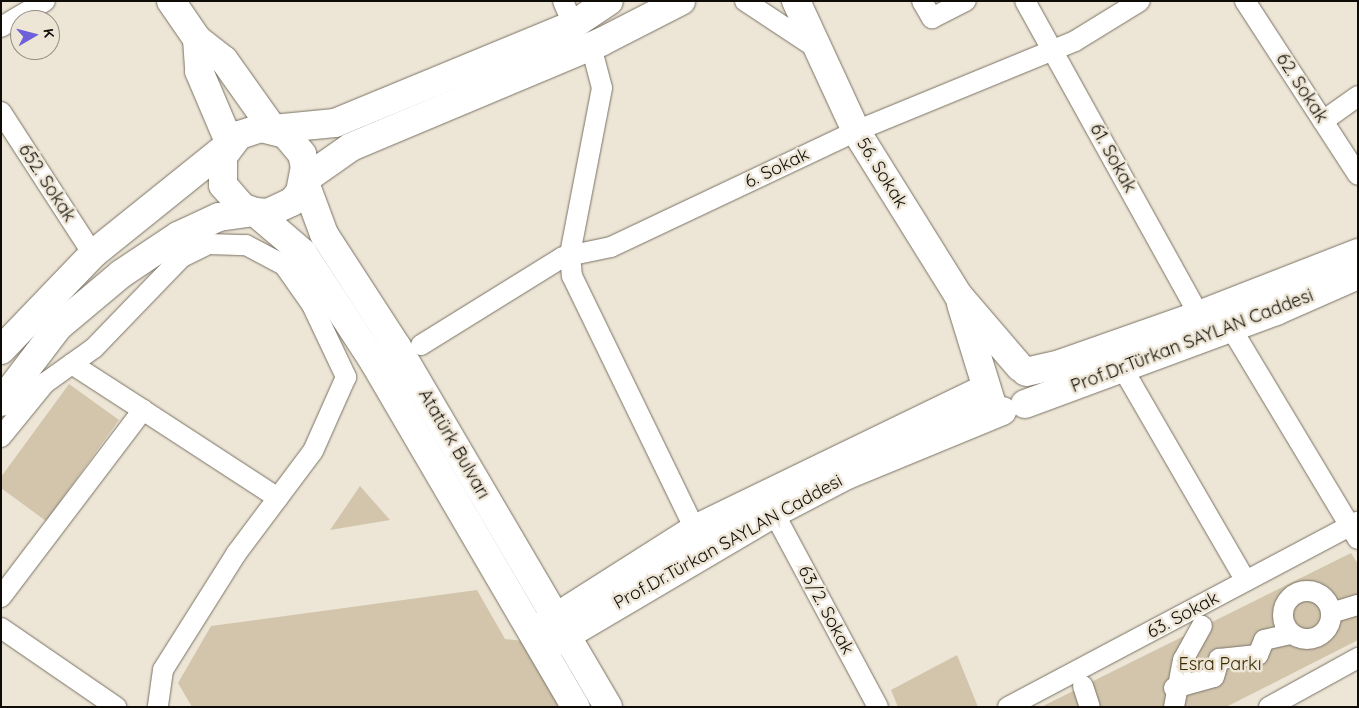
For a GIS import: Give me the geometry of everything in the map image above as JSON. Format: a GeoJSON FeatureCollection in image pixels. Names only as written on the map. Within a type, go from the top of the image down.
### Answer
{"type":"FeatureCollection","features":[{"type":"Feature","properties":{"kind":"street"},"geometry":{"type":"LineString","coordinates":[[1,27],[45,1]]}},
{"type":"Feature","properties":{"kind":"street"},"geometry":{"type":"LineString","coordinates":[[171,1],[196,38],[199,71],[230,144]]}},
{"type":"Feature","properties":{"kind":"street"},"geometry":{"type":"LineString","coordinates":[[1,350],[93,254],[250,130],[335,123],[568,13],[608,1]]}},
{"type":"Feature","properties":{"kind":"street"},"geometry":{"type":"LineString","coordinates":[[1,402],[59,326],[121,274],[203,224],[219,217],[281,209],[292,202],[304,180],[352,147],[591,46],[681,1]]}},
{"type":"Feature","properties":{"kind":"street","name":"56. Sokak"},"geometry":{"type":"LineString","coordinates":[[745,1],[813,46]]}},
{"type":"Feature","properties":{"kind":"street","name":"56. Sokak"},"geometry":{"type":"LineString","coordinates":[[796,1],[813,46],[856,131],[958,295]]}},
{"type":"Feature","properties":{"kind":"street"},"geometry":{"type":"LineString","coordinates":[[922,1],[932,18],[966,1]]}},
{"type":"Feature","properties":{"kind":"street","name":"61. Sokak"},"geometry":{"type":"LineString","coordinates":[[1025,1],[1054,49],[1200,315]]}},
{"type":"Feature","properties":{"kind":"street","name":"6. Sokak"},"geometry":{"type":"LineString","coordinates":[[420,345],[570,254],[611,247],[856,131],[1054,49],[1140,1]]}},
{"type":"Feature","properties":{"kind":"street","name":"62. Sokak"},"geometry":{"type":"LineString","coordinates":[[1245,1],[1358,175]]}},
{"type":"Feature","properties":{"kind":"street","name":"Atatürk Bulvarı"},"geometry":{"type":"LineString","coordinates":[[196,38],[224,60],[273,129],[285,134],[302,154],[304,180],[324,234],[398,347],[608,707]]}},
{"type":"Feature","properties":{"kind":"street"},"geometry":{"type":"LineString","coordinates":[[591,46],[602,88],[570,254],[577,293],[695,529]]}},
{"type":"Feature","properties":{"kind":"street"},"geometry":{"type":"LineString","coordinates":[[1323,121],[1358,96]]}},
{"type":"Feature","properties":{"kind":"street","name":"652. Sokak"},"geometry":{"type":"LineString","coordinates":[[1,112],[93,254]]}},
{"type":"Feature","properties":{"kind":"street","name":"Atatürk Bulvarı"},"geometry":{"type":"LineString","coordinates":[[230,144],[222,163],[223,185],[242,207],[255,212],[303,253],[374,362],[576,707]]}},
{"type":"Feature","properties":{"kind":"street"},"geometry":{"type":"LineString","coordinates":[[1,437],[45,383],[94,348],[182,257],[209,244],[246,246],[284,265],[312,305],[346,377],[313,451],[278,498],[163,670],[158,707]]}},
{"type":"Feature","properties":{"kind":"street","name":"Prof.Dr.Türkan SAYLAN Caddesi"},"geometry":{"type":"LineString","coordinates":[[1023,370],[1060,364],[1200,315],[1358,253]]}},
{"type":"Feature","properties":{"kind":"street","name":"Prof.Dr.Türkan SAYLAN Caddesi"},"geometry":{"type":"LineString","coordinates":[[537,641],[847,475],[1014,407],[1123,369],[1231,328],[1358,274]]}},
{"type":"Feature","properties":{"kind":"street"},"geometry":{"type":"LineString","coordinates":[[958,295],[1023,370],[1031,385],[1014,407],[990,403],[958,295]]}},
{"type":"Feature","properties":{"kind":"street"},"geometry":{"type":"LineString","coordinates":[[1231,328],[1355,529]]}},
{"type":"Feature","properties":{"kind":"street"},"geometry":{"type":"LineString","coordinates":[[72,364],[278,498]]}},
{"type":"Feature","properties":{"kind":"street"},"geometry":{"type":"LineString","coordinates":[[984,385],[999,366],[1023,370]]}},
{"type":"Feature","properties":{"kind":"street"},"geometry":{"type":"LineString","coordinates":[[1123,369],[1246,581]]}},
{"type":"Feature","properties":{"kind":"street","name":"Prof.Dr.Türkan SAYLAN Caddesi"},"geometry":{"type":"LineString","coordinates":[[560,627],[695,529],[984,385]]}},
{"type":"Feature","properties":{"kind":"street"},"geometry":{"type":"LineString","coordinates":[[1,597],[144,410]]}},
{"type":"Feature","properties":{"kind":"street","name":"63/2. Sokak"},"geometry":{"type":"LineString","coordinates":[[774,513],[874,705]]}},
{"type":"Feature","properties":{"kind":"street","name":"63. Sokak"},"geometry":{"type":"LineString","coordinates":[[1008,707],[1246,581],[1355,529]]}},
{"type":"Feature","properties":{"kind":"street"},"geometry":{"type":"LineString","coordinates":[[1174,697],[1214,677],[1219,659],[1258,655],[1264,640],[1291,634],[1314,639],[1327,629],[1331,613],[1319,594],[1296,593],[1283,611],[1291,634]]}},
{"type":"Feature","properties":{"kind":"street"},"geometry":{"type":"LineString","coordinates":[[1331,613],[1358,605]]}},
{"type":"Feature","properties":{"kind":"street"},"geometry":{"type":"LineString","coordinates":[[1174,697],[1202,626]]}},
{"type":"Feature","properties":{"kind":"street"},"geometry":{"type":"LineString","coordinates":[[1,628],[116,707]]}},
{"type":"Feature","properties":{"kind":"street"},"geometry":{"type":"LineString","coordinates":[[1268,707],[1358,658]]}},
{"type":"Feature","properties":{"kind":"street"},"geometry":{"type":"LineString","coordinates":[[1083,686],[1090,707]]}},
{"type":"Feature","properties":{"kind":"green space"},"geometry":{"type":"Polygon","coordinates":[[[69,384],[119,420],[46,521],[1,488],[1,477],[69,384]]]}},
{"type":"Feature","properties":{"kind":"green space"},"geometry":{"type":"Polygon","coordinates":[[[360,486],[390,520],[330,530],[360,486]]]}},
{"type":"Feature","properties":{"kind":"green space","name":"Esra Parkı"},"geometry":{"type":"Polygon","coordinates":[[[1351,553],[1358,564],[1358,640],[1226,707],[1041,707],[1351,553]]]}},
{"type":"Feature","properties":{"kind":"green space"},"geometry":{"type":"Polygon","coordinates":[[[477,590],[505,639],[531,642],[570,707],[192,707],[178,683],[211,626],[477,590]]]}},
{"type":"Feature","properties":{"kind":"green space"},"geometry":{"type":"Polygon","coordinates":[[[957,655],[978,707],[898,707],[891,690],[957,655]]]}}]}
